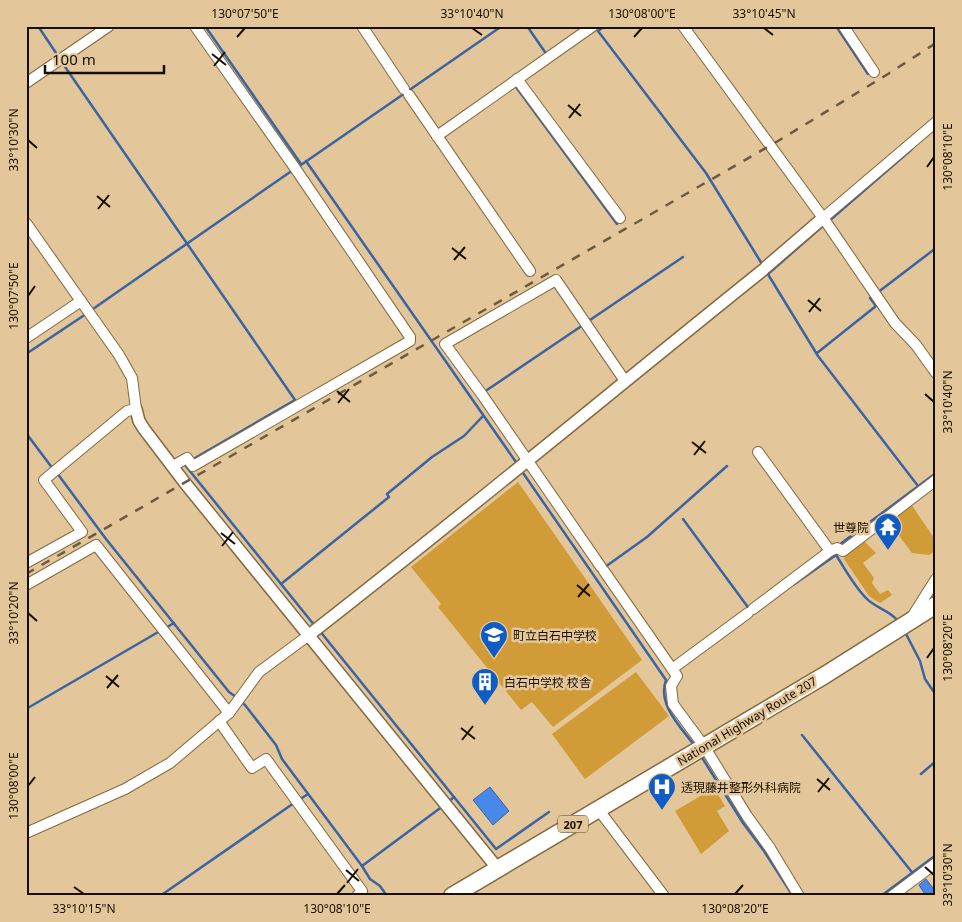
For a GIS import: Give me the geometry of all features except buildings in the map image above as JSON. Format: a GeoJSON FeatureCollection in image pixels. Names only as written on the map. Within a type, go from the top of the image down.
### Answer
{"type":"FeatureCollection","features":[{"type":"Feature","properties":{"kind":"highway","name":"National Highway Route 207"},"geometry":{"type":"LineString","coordinates":[[452,896],[825,675],[936,605]]}},
{"type":"Feature","properties":{"kind":"street"},"geometry":{"type":"LineString","coordinates":[[26,83],[109,26]]}},
{"type":"Feature","properties":{"kind":"street"},"geometry":{"type":"LineString","coordinates":[[172,466],[187,458],[194,466],[410,341],[410,337],[295,168],[195,26]]}},
{"type":"Feature","properties":{"kind":"street"},"geometry":{"type":"LineString","coordinates":[[362,26],[530,271]]}},
{"type":"Feature","properties":{"kind":"street"},"geometry":{"type":"LineString","coordinates":[[437,136],[520,82],[548,57],[593,26]]}},
{"type":"Feature","properties":{"kind":"street"},"geometry":{"type":"LineString","coordinates":[[682,26],[826,222],[895,323],[916,345],[936,372]]}},
{"type":"Feature","properties":{"kind":"street"},"geometry":{"type":"LineString","coordinates":[[844,27],[874,72]]}},
{"type":"Feature","properties":{"kind":"street"},"geometry":{"type":"LineString","coordinates":[[520,82],[620,218]]}},
{"type":"Feature","properties":{"kind":"street"},"geometry":{"type":"LineString","coordinates":[[26,833],[125,789],[170,763],[229,712],[259,672],[314,631],[523,466],[765,268],[826,222],[936,122]]}},
{"type":"Feature","properties":{"kind":"street"},"geometry":{"type":"LineString","coordinates":[[26,223],[86,308],[132,378],[139,421],[172,466],[314,631],[445,804],[498,869]]}},
{"type":"Feature","properties":{"kind":"street"},"geometry":{"type":"LineString","coordinates":[[625,381],[556,280],[444,344],[481,394],[523,466],[603,568],[674,672]]}},
{"type":"Feature","properties":{"kind":"street"},"geometry":{"type":"LineString","coordinates":[[26,338],[86,308]]}},
{"type":"Feature","properties":{"kind":"street"},"geometry":{"type":"LineString","coordinates":[[26,564],[82,532],[44,480],[127,411],[136,409]]}},
{"type":"Feature","properties":{"kind":"street"},"geometry":{"type":"LineString","coordinates":[[758,452],[830,551]]}},
{"type":"Feature","properties":{"kind":"street"},"geometry":{"type":"LineString","coordinates":[[799,896],[770,848],[699,749],[673,704],[671,686],[674,672],[750,611],[830,551],[836,548],[843,552],[936,480]]}},
{"type":"Feature","properties":{"kind":"street"},"geometry":{"type":"LineString","coordinates":[[26,585],[96,545],[229,712]]}},
{"type":"Feature","properties":{"kind":"street"},"geometry":{"type":"LineString","coordinates":[[904,625],[936,579]]}},
{"type":"Feature","properties":{"kind":"street"},"geometry":{"type":"LineString","coordinates":[[219,721],[252,768],[266,759],[362,891],[357,896]]}},
{"type":"Feature","properties":{"kind":"street"},"geometry":{"type":"LineString","coordinates":[[598,809],[664,896]]}},
{"type":"Feature","properties":{"kind":"street"},"geometry":{"type":"LineString","coordinates":[[892,896],[936,863]]}},
{"type":"Feature","properties":{"kind":"shaded area"},"geometry":{"type":"Polygon","coordinates":[[[518,482],[642,660],[553,727],[532,702],[521,710],[438,607],[441,604],[411,567],[518,482]]]}},
{"type":"Feature","properties":{"kind":"shaded area"},"geometry":{"type":"Polygon","coordinates":[[[911,504],[936,541],[936,551],[929,555],[912,553],[888,521],[911,504]]]}},
{"type":"Feature","properties":{"kind":"shaded area"},"geometry":{"type":"Polygon","coordinates":[[[863,540],[876,553],[863,563],[874,578],[872,583],[880,594],[888,590],[892,595],[880,603],[869,596],[844,559],[846,553],[863,540]]]}},
{"type":"Feature","properties":{"kind":"shaded area"},"geometry":{"type":"Polygon","coordinates":[[[636,672],[669,716],[585,779],[552,734],[636,672]]]}},
{"type":"Feature","properties":{"kind":"shaded area"},"geometry":{"type":"Polygon","coordinates":[[[714,788],[725,806],[717,811],[729,831],[701,854],[675,811],[714,788]]]}},
{"type":"Feature","properties":{"kind":"water"},"geometry":{"type":"Polygon","coordinates":[[[490,787],[509,811],[493,825],[473,800],[490,787]]]}},
{"type":"Feature","properties":{"kind":"water"},"geometry":{"type":"Polygon","coordinates":[[[926,879],[936,892],[936,896],[926,896],[919,885],[926,879]]]}},
{"type":"Feature","properties":{"kind":"waterway"},"geometry":{"type":"LineString","coordinates":[[38,26],[58,56]]}},
{"type":"Feature","properties":{"kind":"waterway"},"geometry":{"type":"LineString","coordinates":[[205,26],[301,164]]}},
{"type":"Feature","properties":{"kind":"waterway"},"geometry":{"type":"LineString","coordinates":[[298,167],[502,26]]}},
{"type":"Feature","properties":{"kind":"waterway"},"geometry":{"type":"LineString","coordinates":[[527,26],[547,55]]}},
{"type":"Feature","properties":{"kind":"waterway"},"geometry":{"type":"LineString","coordinates":[[605,26],[598,31],[706,173],[762,264]]}},
{"type":"Feature","properties":{"kind":"waterway"},"geometry":{"type":"LineString","coordinates":[[836,26],[868,74]]}},
{"type":"Feature","properties":{"kind":"waterway"},"geometry":{"type":"LineString","coordinates":[[61,61],[295,400],[195,458]]}},
{"type":"Feature","properties":{"kind":"waterway"},"geometry":{"type":"LineString","coordinates":[[518,85],[516,87],[617,224]]}},
{"type":"Feature","properties":{"kind":"waterway"},"geometry":{"type":"LineString","coordinates":[[829,221],[912,149]]}},
{"type":"Feature","properties":{"kind":"waterway"},"geometry":{"type":"LineString","coordinates":[[306,161],[518,465]]}},
{"type":"Feature","properties":{"kind":"waterway"},"geometry":{"type":"LineString","coordinates":[[90,311],[293,170]]}},
{"type":"Feature","properties":{"kind":"waterway"},"geometry":{"type":"LineString","coordinates":[[768,274],[825,224]]}},
{"type":"Feature","properties":{"kind":"waterway"},"geometry":{"type":"LineString","coordinates":[[877,293],[936,248]]}},
{"type":"Feature","properties":{"kind":"waterway"},"geometry":{"type":"LineString","coordinates":[[587,322],[683,257]]}},
{"type":"Feature","properties":{"kind":"waterway"},"geometry":{"type":"LineString","coordinates":[[766,271],[818,356],[918,486]]}},
{"type":"Feature","properties":{"kind":"waterway"},"geometry":{"type":"LineString","coordinates":[[817,353],[876,306],[870,298],[873,296]]}},
{"type":"Feature","properties":{"kind":"waterway"},"geometry":{"type":"LineString","coordinates":[[26,354],[86,314]]}},
{"type":"Feature","properties":{"kind":"waterway"},"geometry":{"type":"LineString","coordinates":[[484,392],[583,325]]}},
{"type":"Feature","properties":{"kind":"waterway"},"geometry":{"type":"LineString","coordinates":[[281,584],[389,497],[387,494],[432,457],[464,436],[483,416]]}},
{"type":"Feature","properties":{"kind":"waterway"},"geometry":{"type":"LineString","coordinates":[[26,433],[53,469]]}},
{"type":"Feature","properties":{"kind":"waterway"},"geometry":{"type":"LineString","coordinates":[[185,465],[315,626]]}},
{"type":"Feature","properties":{"kind":"waterway"},"geometry":{"type":"LineString","coordinates":[[605,567],[647,537],[727,466]]}},
{"type":"Feature","properties":{"kind":"waterway"},"geometry":{"type":"LineString","coordinates":[[521,470],[666,680],[664,689],[667,707],[694,745]]}},
{"type":"Feature","properties":{"kind":"waterway"},"geometry":{"type":"LineString","coordinates":[[57,473],[106,539],[229,692],[236,697]]}},
{"type":"Feature","properties":{"kind":"waterway"},"geometry":{"type":"LineString","coordinates":[[839,545],[936,473]]}},
{"type":"Feature","properties":{"kind":"waterway"},"geometry":{"type":"LineString","coordinates":[[683,519],[750,610]]}},
{"type":"Feature","properties":{"kind":"waterway"},"geometry":{"type":"LineString","coordinates":[[793,585],[836,555],[866,598],[891,614],[898,621]]}},
{"type":"Feature","properties":{"kind":"waterway"},"geometry":{"type":"LineString","coordinates":[[164,629],[174,623]]}},
{"type":"Feature","properties":{"kind":"waterway"},"geometry":{"type":"LineString","coordinates":[[319,630],[496,849],[549,812]]}},
{"type":"Feature","properties":{"kind":"waterway"},"geometry":{"type":"LineString","coordinates":[[26,709],[160,631]]}},
{"type":"Feature","properties":{"kind":"waterway"},"geometry":{"type":"LineString","coordinates":[[905,632],[920,661],[925,679],[936,695]]}},
{"type":"Feature","properties":{"kind":"waterway"},"geometry":{"type":"LineString","coordinates":[[240,701],[276,745],[282,759],[362,866],[443,806]]}},
{"type":"Feature","properties":{"kind":"waterway"},"geometry":{"type":"LineString","coordinates":[[802,735],[915,876]]}},
{"type":"Feature","properties":{"kind":"waterway"},"geometry":{"type":"LineString","coordinates":[[701,756],[743,823],[764,851],[793,896]]}},
{"type":"Feature","properties":{"kind":"waterway"},"geometry":{"type":"LineString","coordinates":[[921,774],[936,761]]}},
{"type":"Feature","properties":{"kind":"waterway"},"geometry":{"type":"LineString","coordinates":[[299,800],[308,794]]}},
{"type":"Feature","properties":{"kind":"waterway"},"geometry":{"type":"LineString","coordinates":[[447,803],[454,797]]}},
{"type":"Feature","properties":{"kind":"waterway"},"geometry":{"type":"LineString","coordinates":[[160,896],[294,803]]}},
{"type":"Feature","properties":{"kind":"waterway"},"geometry":{"type":"LineString","coordinates":[[881,896],[936,855]]}},
{"type":"Feature","properties":{"kind":"waterway"},"geometry":{"type":"LineString","coordinates":[[362,866],[370,879],[380,886],[387,896]]}},
{"type":"Feature","properties":{"kind":"railway"},"geometry":{"type":"LineString","coordinates":[[26,574],[778,141],[936,43]]}},
{"type":"Feature","properties":{"kind":"place","name":"世尊院"},"geometry":{"type":"Point","coordinates":[888,551]}},
{"type":"Feature","properties":{"kind":"place","name":"町立白石中学校"},"geometry":{"type":"Point","coordinates":[494,659]}},
{"type":"Feature","properties":{"kind":"place","name":"白石中学校 校舎"},"geometry":{"type":"Point","coordinates":[485,706]}},
{"type":"Feature","properties":{"kind":"place","name":"透現藤井整形外科病院"},"geometry":{"type":"Point","coordinates":[662,811]}}]}
